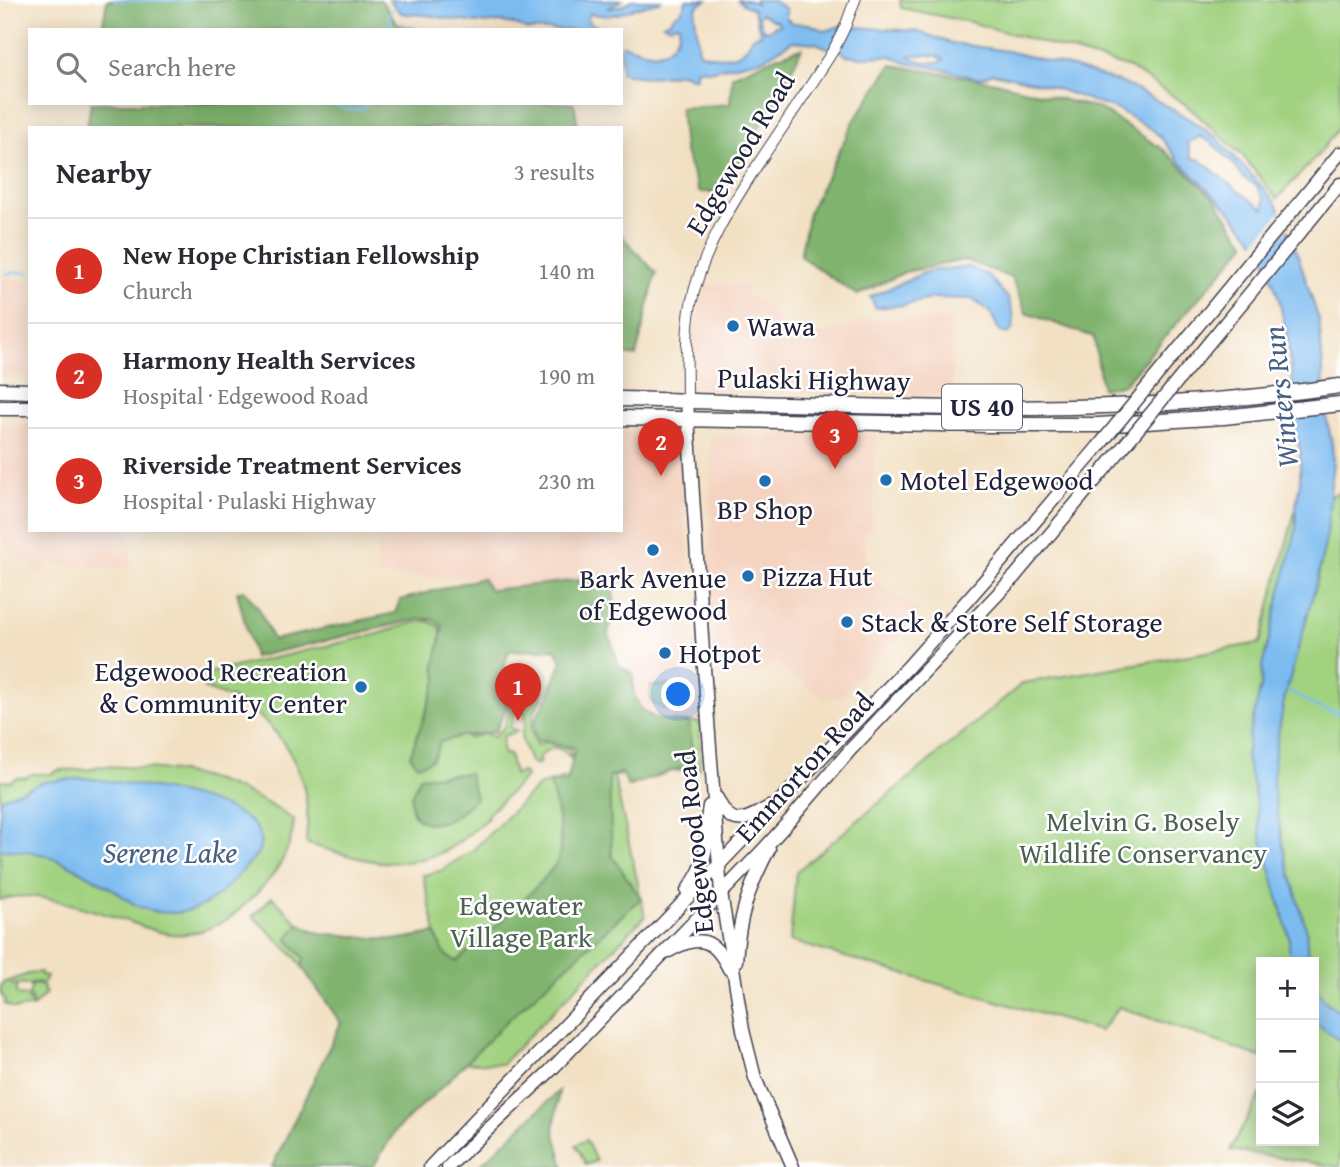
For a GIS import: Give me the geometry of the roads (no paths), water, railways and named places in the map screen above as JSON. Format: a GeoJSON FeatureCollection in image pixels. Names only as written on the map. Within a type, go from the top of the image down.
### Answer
{"type":"FeatureCollection","features":[{"type":"Feature","properties":{"kind":"highway","name":"Pulaski Highway"},"geometry":{"type":"LineString","coordinates":[[623,399],[959,408],[1098,406],[1222,400],[1340,386]]}},
{"type":"Feature","properties":{"kind":"highway"},"geometry":{"type":"LineString","coordinates":[[0,390],[28,391]]}},
{"type":"Feature","properties":{"kind":"highway","name":"Pulaski Highway"},"geometry":{"type":"LineString","coordinates":[[623,418],[1087,425],[1178,421],[1333,405]]}},
{"type":"Feature","properties":{"kind":"highway"},"geometry":{"type":"LineString","coordinates":[[0,408],[28,408]]}},
{"type":"Feature","properties":{"kind":"main road","name":"Emmorton Road"},"geometry":{"type":"LineString","coordinates":[[430,1167],[925,648],[1098,447],[1340,153]]}},
{"type":"Feature","properties":{"kind":"main road","name":"Emmorton Road"},"geometry":{"type":"LineString","coordinates":[[448,1167],[550,1071],[791,819],[851,749],[1015,576],[1340,184]]}},
{"type":"Feature","properties":{"kind":"main road","name":"Edgewood Road"},"geometry":{"type":"LineString","coordinates":[[687,401],[721,892],[743,1030],[755,1078],[793,1167]]}},
{"type":"Feature","properties":{"kind":"main road"},"geometry":{"type":"LineString","coordinates":[[712,788],[722,811],[740,819],[752,817],[783,799]]}},
{"type":"Feature","properties":{"kind":"main road"},"geometry":{"type":"LineString","coordinates":[[667,919],[702,866],[712,788]]}},
{"type":"Feature","properties":{"kind":"main road"},"geometry":{"type":"LineString","coordinates":[[735,983],[741,918],[749,890],[771,846],[791,819]]}},
{"type":"Feature","properties":{"kind":"main road"},"geometry":{"type":"LineString","coordinates":[[657,958],[681,944],[702,940],[710,943],[722,954],[735,983]]}},
{"type":"Feature","properties":{"kind":"street","name":"Edgewood Road"},"geometry":{"type":"LineString","coordinates":[[687,401],[687,347],[691,305],[712,242],[733,202],[834,49],[855,0]]}},
{"type":"Feature","properties":{"kind":"water"},"geometry":{"type":"Polygon","coordinates":[[[389,0],[622,0],[609,9],[632,0],[661,0],[612,15],[589,14],[588,21],[599,28],[523,28],[499,22],[476,23],[401,13],[389,0]]]}},
{"type":"Feature","properties":{"kind":"water"},"geometry":{"type":"Polygon","coordinates":[[[686,0],[707,0],[697,6],[695,14],[699,52],[711,56],[736,55],[746,48],[752,37],[761,34],[753,9],[738,0],[756,3],[755,0],[772,0],[786,9],[786,18],[792,23],[809,24],[826,31],[840,26],[916,31],[952,43],[1007,51],[1069,66],[1122,83],[1145,94],[1216,137],[1277,205],[1297,252],[1319,320],[1326,416],[1333,459],[1327,534],[1317,581],[1285,696],[1273,781],[1285,855],[1306,928],[1308,957],[1289,957],[1289,936],[1260,833],[1246,758],[1261,687],[1262,667],[1296,530],[1300,481],[1300,450],[1292,420],[1292,378],[1286,332],[1279,299],[1265,259],[1255,241],[1153,130],[1118,110],[1046,85],[993,73],[976,78],[906,63],[891,56],[845,55],[841,50],[815,43],[793,41],[763,59],[709,71],[696,70],[696,77],[682,73],[643,77],[623,73],[623,45],[650,53],[662,52],[678,35],[679,24],[663,24],[680,13],[686,0]],[[761,14],[758,16],[763,30],[768,31],[780,25],[761,14]],[[930,55],[909,56],[926,62],[944,60],[930,55]],[[1199,136],[1188,142],[1192,158],[1200,160],[1264,209],[1264,199],[1257,186],[1244,178],[1211,142],[1199,136]]]}},
{"type":"Feature","properties":{"kind":"water"},"geometry":{"type":"Polygon","coordinates":[[[968,267],[988,275],[1008,298],[1014,317],[1013,329],[1008,334],[1000,332],[990,312],[972,299],[934,298],[876,308],[870,297],[928,271],[968,267]]]}},
{"type":"Feature","properties":{"kind":"water","name":"Serene Lake"},"geometry":{"type":"Polygon","coordinates":[[[83,778],[156,788],[217,804],[241,815],[257,829],[259,849],[251,862],[215,897],[200,907],[171,913],[137,906],[91,877],[46,856],[27,851],[0,850],[0,799],[43,782],[83,778]]]}},
{"type":"Feature","properties":{"kind":"water"},"geometry":{"type":"Polygon","coordinates":[[[1319,992],[1324,1000],[1340,1012],[1340,1041],[1319,1025],[1319,992]]]}},
{"type":"Feature","properties":{"kind":"waterway"},"geometry":{"type":"LineString","coordinates":[[115,1],[190,0]]}},
{"type":"Feature","properties":{"kind":"waterway"},"geometry":{"type":"LineString","coordinates":[[391,28],[388,14],[401,0]]}},
{"type":"Feature","properties":{"kind":"waterway"},"geometry":{"type":"LineString","coordinates":[[337,105],[344,109],[360,110],[366,105]]}},
{"type":"Feature","properties":{"kind":"waterway"},"geometry":{"type":"LineString","coordinates":[[7,274],[28,273]]}},
{"type":"Feature","properties":{"kind":"waterway"},"geometry":{"type":"LineString","coordinates":[[1285,689],[1315,706],[1336,713],[1340,710]]}},
{"type":"Feature","properties":{"kind":"place","name":"Wawa"},"geometry":{"type":"Point","coordinates":[733,326]}},
{"type":"Feature","properties":{"kind":"place","name":"Riverside Treatment Services"},"geometry":{"type":"Point","coordinates":[835,469]}},
{"type":"Feature","properties":{"kind":"place","name":"Harmony Health Services"},"geometry":{"type":"Point","coordinates":[661,476]}},
{"type":"Feature","properties":{"kind":"place","name":"Motel Edgewood"},"geometry":{"type":"Point","coordinates":[886,480]}},
{"type":"Feature","properties":{"kind":"place","name":"BP Shop"},"geometry":{"type":"Point","coordinates":[765,481]}},
{"type":"Feature","properties":{"kind":"place","name":"Bark Avenue of Edgewood"},"geometry":{"type":"Point","coordinates":[653,550]}},
{"type":"Feature","properties":{"kind":"place","name":"Pizza Hut"},"geometry":{"type":"Point","coordinates":[748,576]}},
{"type":"Feature","properties":{"kind":"place","name":"Stack & Store Self Storage"},"geometry":{"type":"Point","coordinates":[847,622]}},
{"type":"Feature","properties":{"kind":"place","name":"Hotpot"},"geometry":{"type":"Point","coordinates":[665,653]}},
{"type":"Feature","properties":{"kind":"place","name":"Edgewood Recreation & Community Center"},"geometry":{"type":"Point","coordinates":[361,687]}},
{"type":"Feature","properties":{"kind":"place","name":"New Hope Christian Fellowship"},"geometry":{"type":"Point","coordinates":[518,721]}},
{"type":"Feature","properties":{"kind":"water label","name":"Winters Run"},"geometry":{"type":"Point","coordinates":[1281,397]}},
{"type":"Feature","properties":{"kind":"park label","name":"Melvin G. Bosely Wildlife Conservancy"},"geometry":{"type":"Point","coordinates":[1143,837]}},
{"type":"Feature","properties":{"kind":"park label","name":"Edgewater Village Park"},"geometry":{"type":"Point","coordinates":[521,921]}}]}
